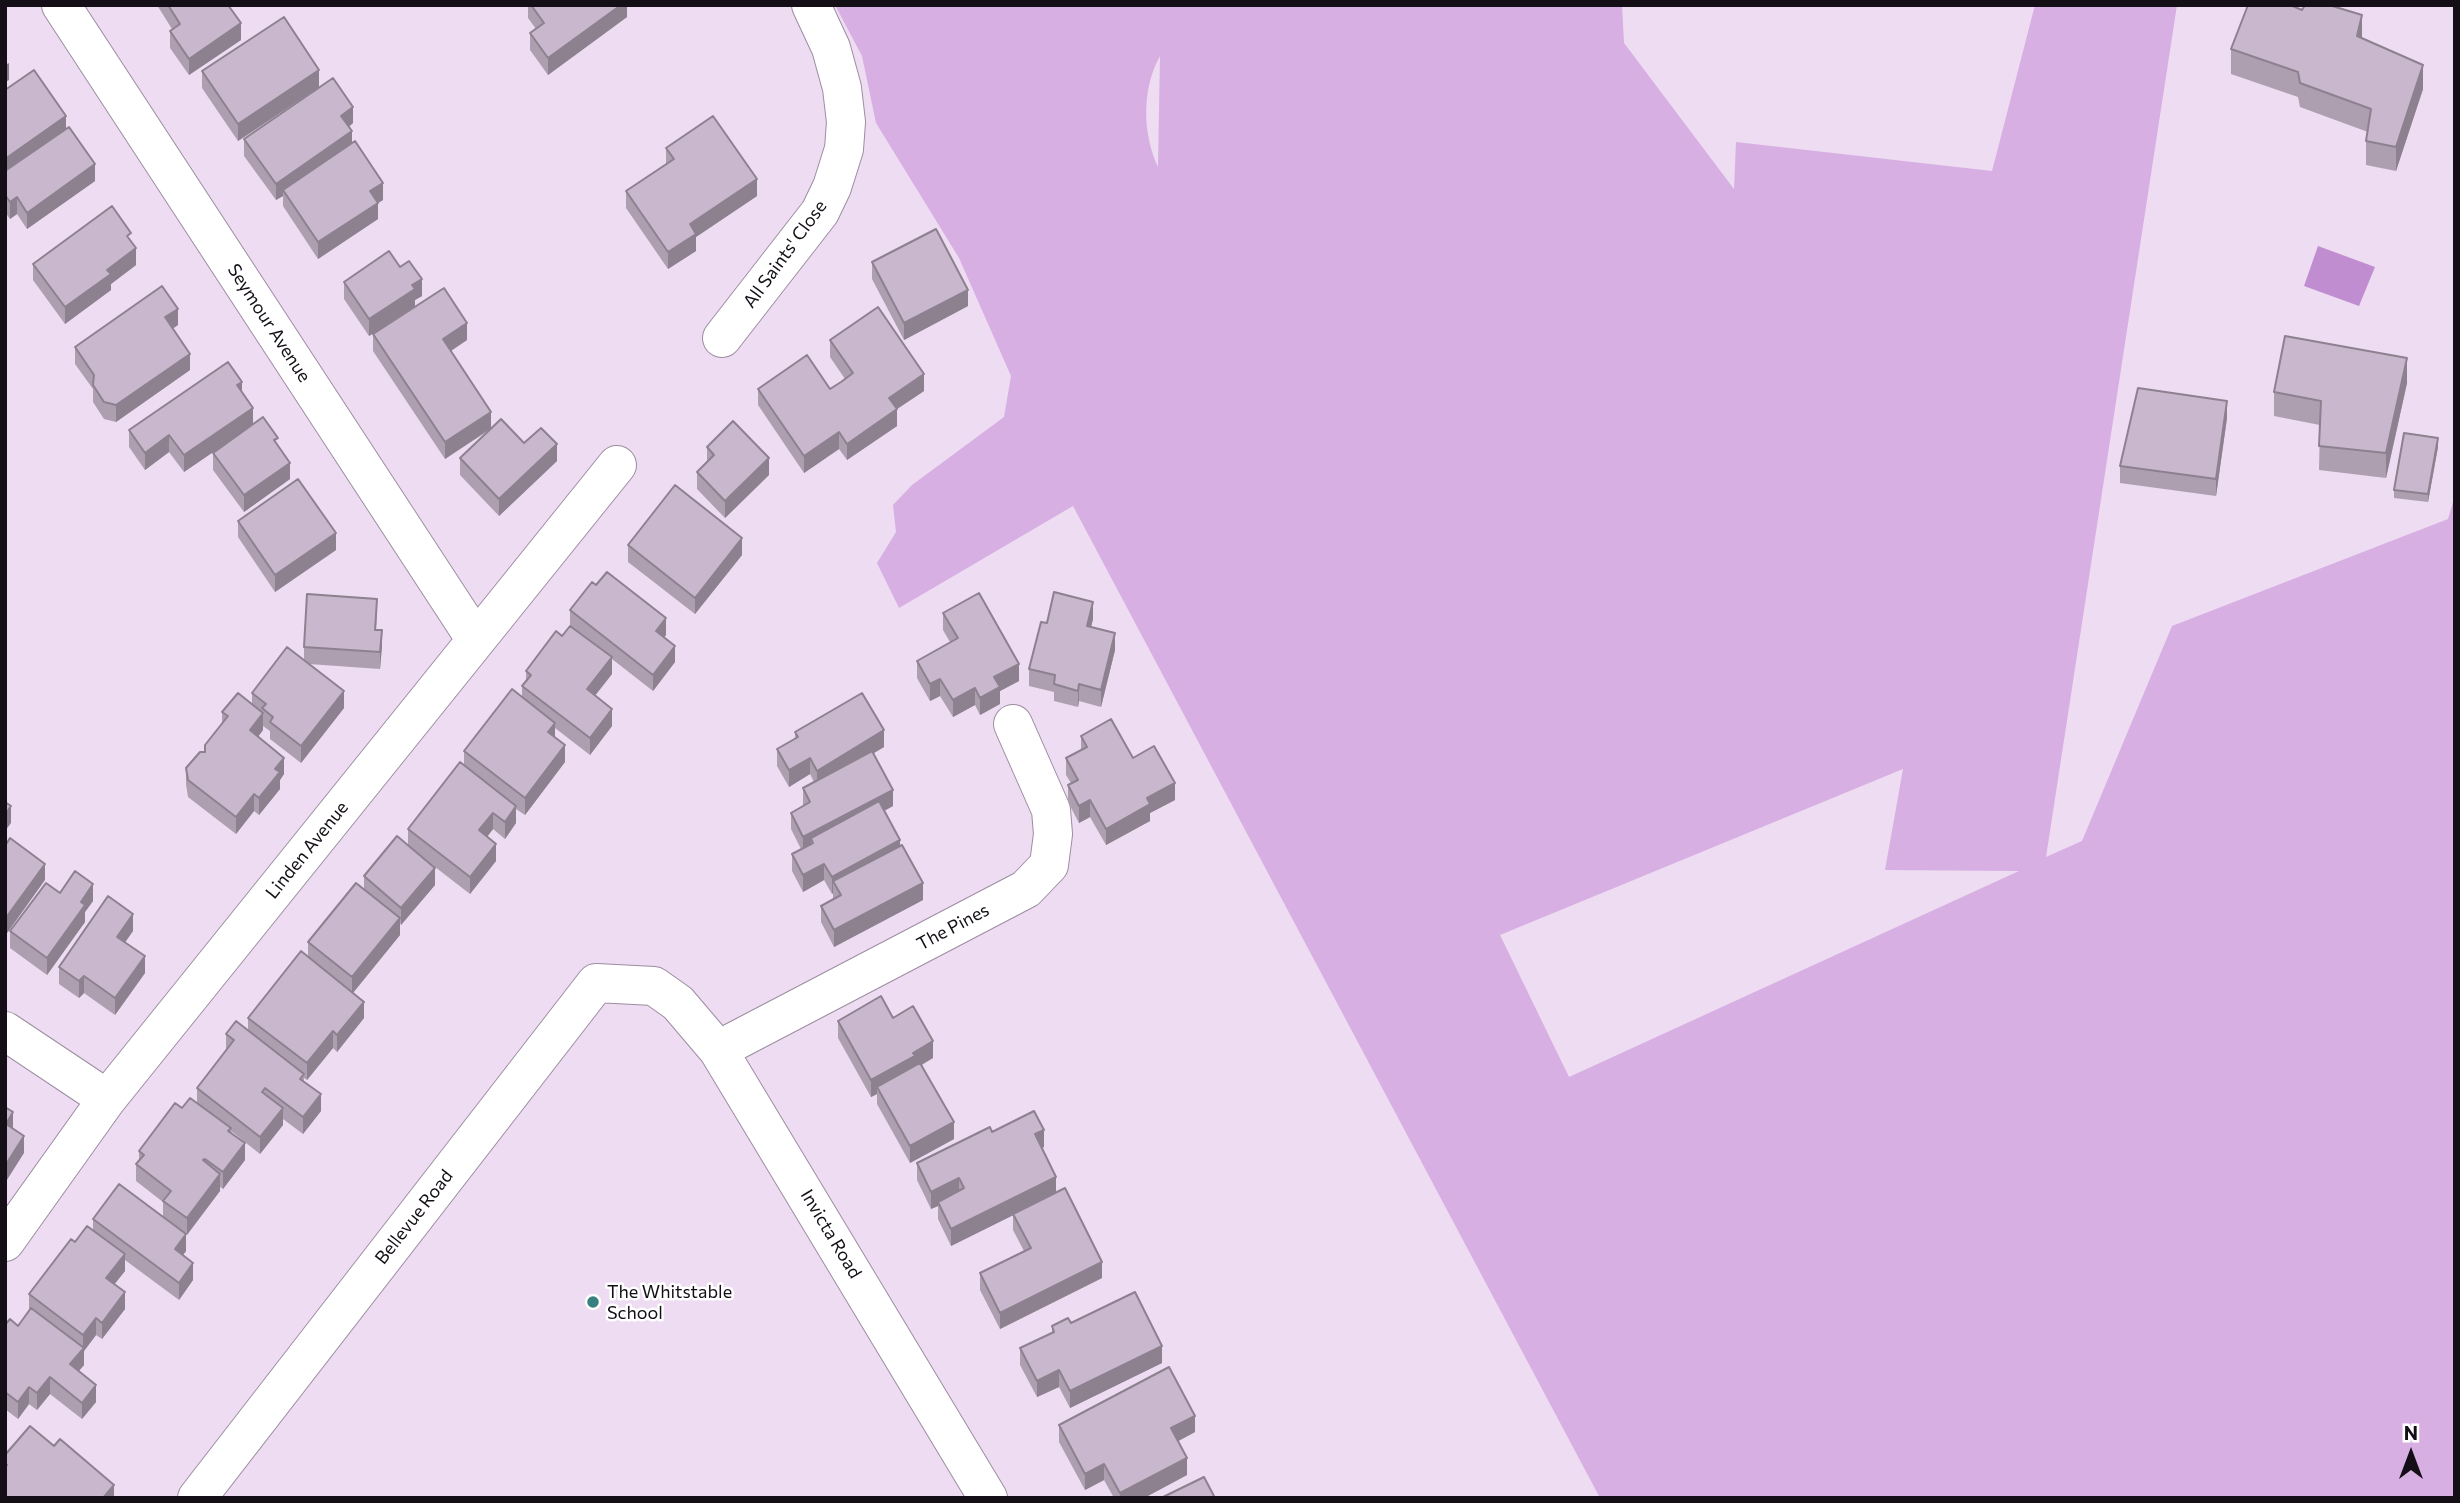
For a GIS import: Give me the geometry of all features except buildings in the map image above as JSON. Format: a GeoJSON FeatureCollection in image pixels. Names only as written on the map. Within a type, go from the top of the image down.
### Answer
{"type":"FeatureCollection","features":[{"type":"Feature","properties":{"kind":"street","name":"Seymour Avenue"},"geometry":{"type":"LineString","coordinates":[[61,5],[476,640]]}},
{"type":"Feature","properties":{"kind":"street","name":"All Saints' Close"},"geometry":{"type":"LineString","coordinates":[[722,338],[820,212],[832,187],[844,149],[846,122],[842,88],[831,48],[811,5]]}},
{"type":"Feature","properties":{"kind":"street","name":"Linden Avenue"},"geometry":{"type":"LineString","coordinates":[[5,1242],[107,1099],[617,465]]}},
{"type":"Feature","properties":{"kind":"street","name":"The Pines"},"geometry":{"type":"LineString","coordinates":[[718,1050],[1026,889],[1049,865],[1053,834],[1051,810],[1013,724]]}},
{"type":"Feature","properties":{"kind":"street","name":"Bellevue Road"},"geometry":{"type":"LineString","coordinates":[[198,1498],[596,983],[654,986]]}},
{"type":"Feature","properties":{"kind":"street","name":"Invicta Road"},"geometry":{"type":"LineString","coordinates":[[654,986],[678,1003],[718,1050],[989,1498]]}},
{"type":"Feature","properties":{"kind":"street"},"geometry":{"type":"LineString","coordinates":[[5,1031],[107,1099]]}},
{"type":"Feature","properties":{"kind":"shaded area"},"geometry":{"type":"Polygon","coordinates":[[[835,5],[1622,5],[1624,43],[1734,189],[1736,142],[1992,171],[2035,5],[2177,5],[2046,857],[2082,841],[2172,626],[2448,519],[2455,495],[2455,1498],[1600,1498],[1073,506],[899,608],[877,563],[896,532],[893,505],[912,485],[1004,417],[1011,376],[959,258],[876,123],[862,56],[835,5]],[[1160,56],[1150,82],[1146,111],[1149,140],[1158,167],[1158,166],[1160,56]],[[1903,769],[1500,935],[1569,1077],[2019,871],[1885,870],[1903,769]]]}},
{"type":"Feature","properties":{"kind":"shaded area"},"geometry":{"type":"Polygon","coordinates":[[[2318,246],[2375,267],[2359,306],[2304,286],[2318,246]]]}},
{"type":"Feature","properties":{"kind":"place","name":"The Whitstable School"},"geometry":{"type":"Point","coordinates":[593,1302]}}]}
